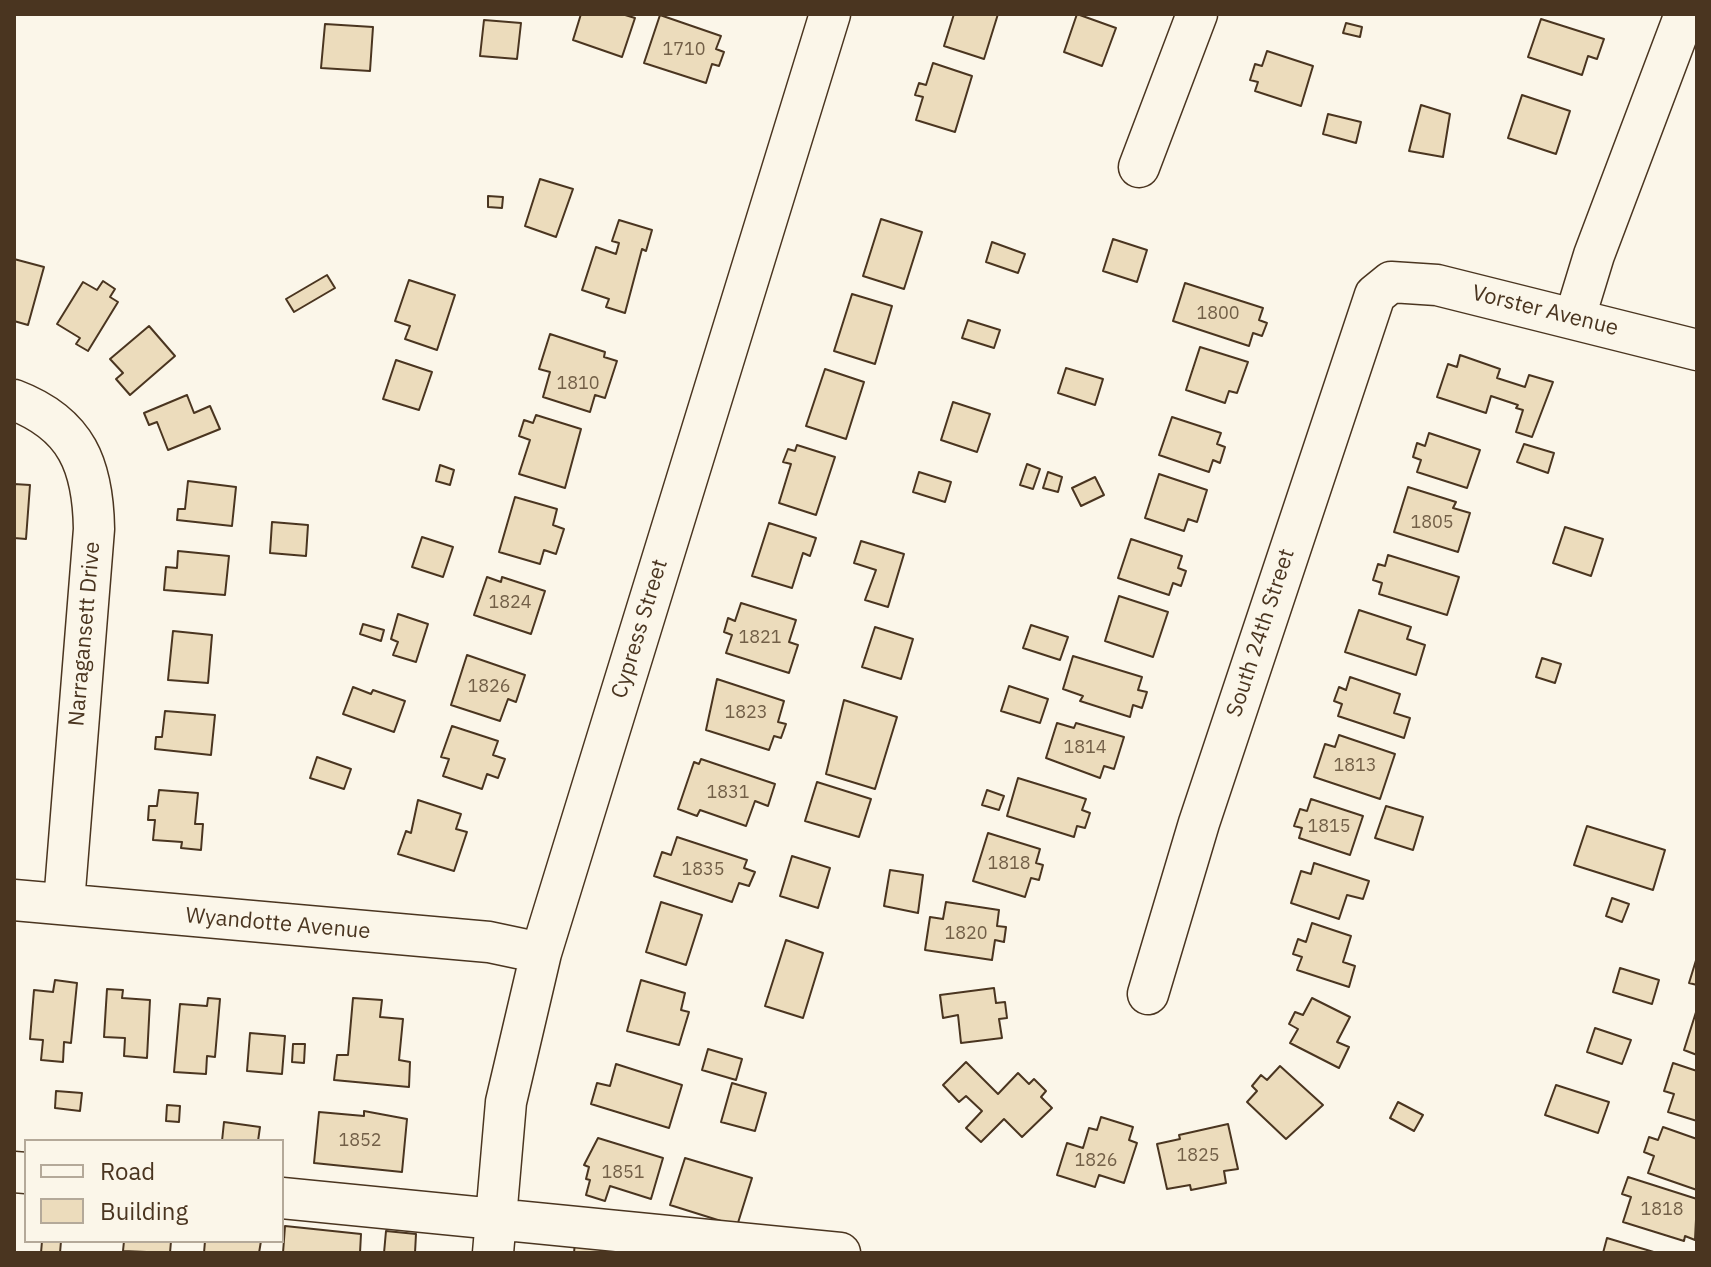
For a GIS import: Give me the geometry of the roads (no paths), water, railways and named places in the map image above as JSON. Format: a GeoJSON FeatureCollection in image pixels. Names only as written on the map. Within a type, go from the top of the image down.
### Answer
{"type":"FeatureCollection","features":[{"type":"Feature","properties":{"kind":"street","name":"Cypress Street"},"geometry":{"type":"LineString","coordinates":[[494,1235],[506,1102],[541,953],[830,14]]}},
{"type":"Feature","properties":{"kind":"street"},"geometry":{"type":"LineString","coordinates":[[1139,167],[1197,14]]}},
{"type":"Feature","properties":{"kind":"street"},"geometry":{"type":"LineString","coordinates":[[1575,317],[1594,255],[1685,14]]}},
{"type":"Feature","properties":{"kind":"street","name":"Vorster Avenue"},"geometry":{"type":"LineString","coordinates":[[1391,282],[1437,285],[1575,317],[1697,350]]}},
{"type":"Feature","properties":{"kind":"street","name":"South 24th Street"},"geometry":{"type":"LineString","coordinates":[[1148,994],[1204,808],[1367,312],[1375,295],[1391,282]]}},
{"type":"Feature","properties":{"kind":"street","name":"Narragansett Drive"},"geometry":{"type":"LineString","coordinates":[[14,400],[47,416],[66,433],[77,448],[94,494],[94,529],[64,903]]}},
{"type":"Feature","properties":{"kind":"street","name":"Wyandotte Avenue"},"geometry":{"type":"LineString","coordinates":[[14,900],[489,942],[541,953]]}},
{"type":"Feature","properties":{"kind":"street"},"geometry":{"type":"LineString","coordinates":[[284,1198],[494,1235],[840,1253]]}}]}
